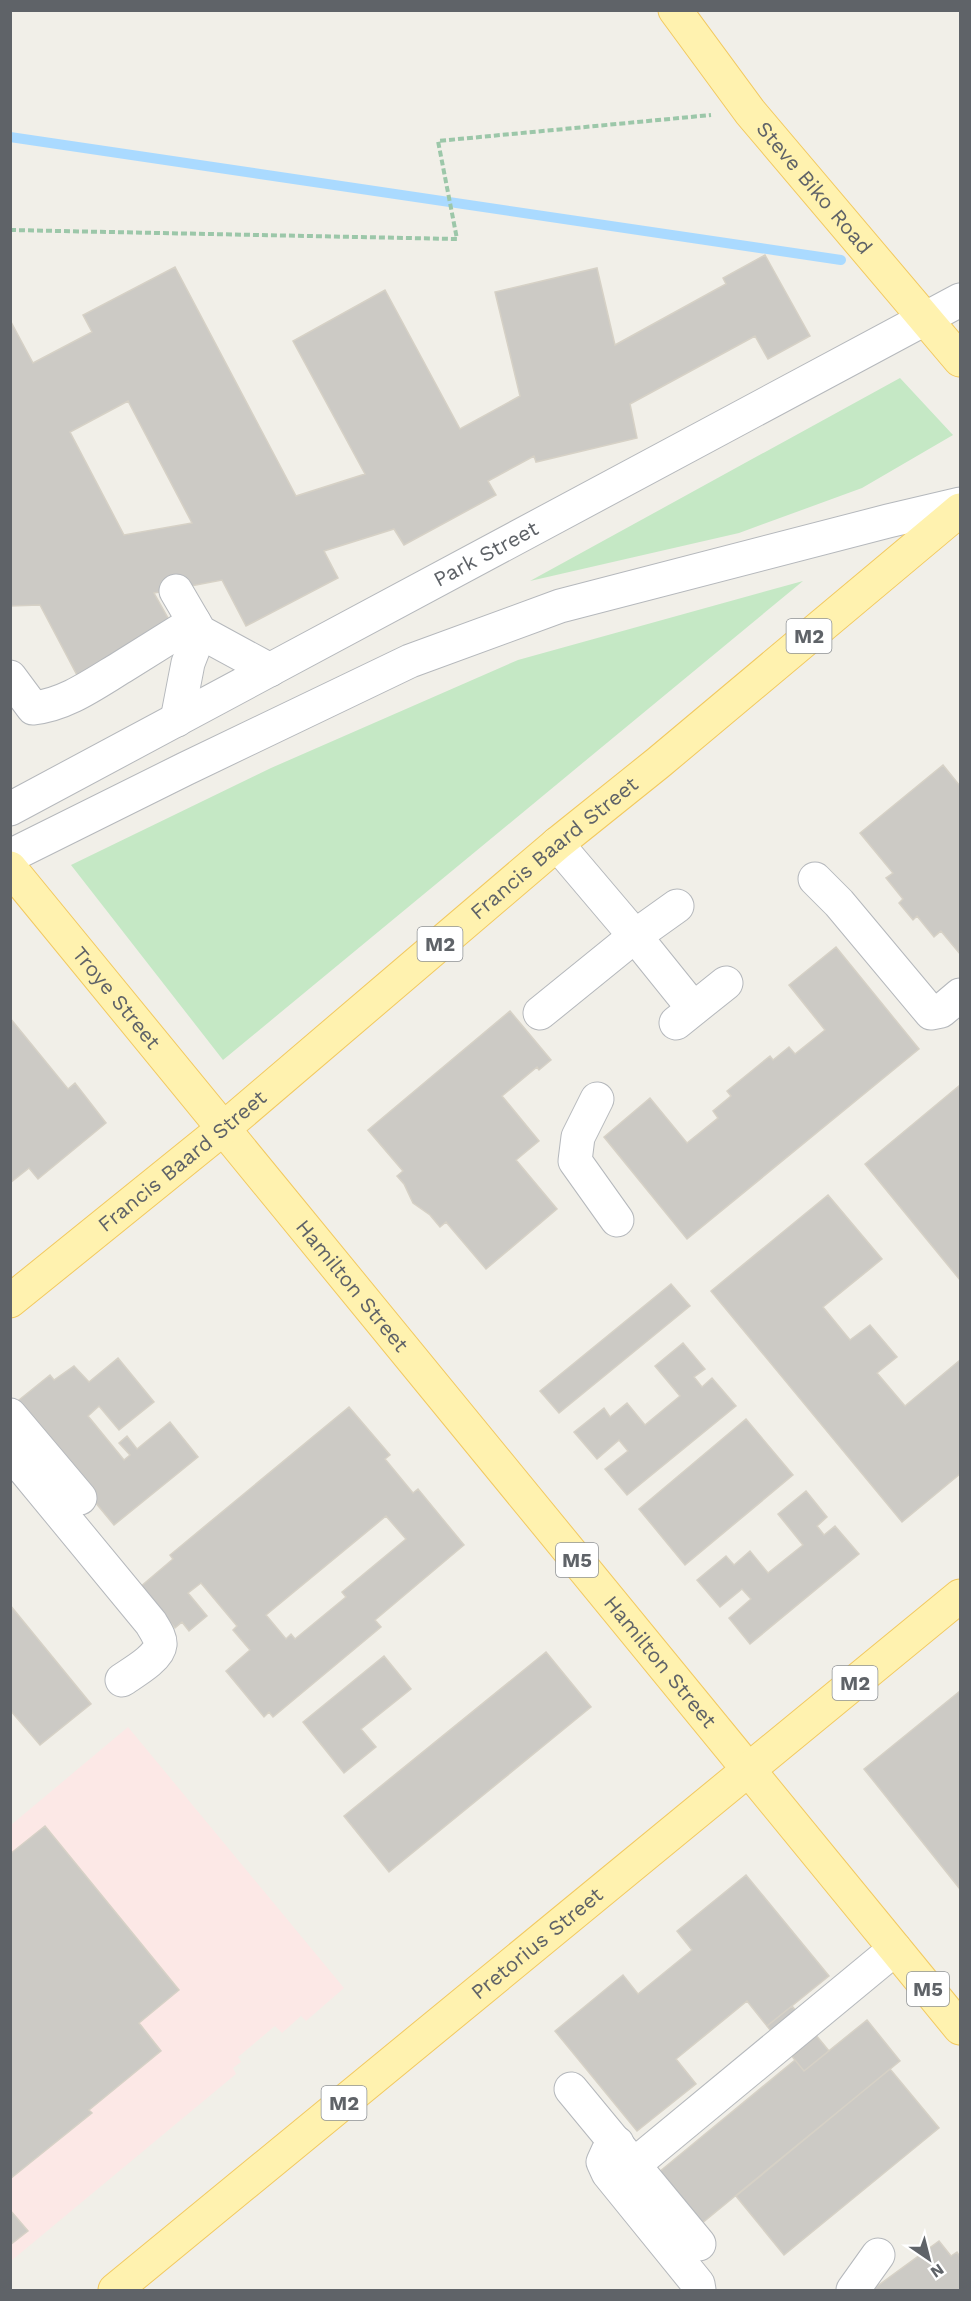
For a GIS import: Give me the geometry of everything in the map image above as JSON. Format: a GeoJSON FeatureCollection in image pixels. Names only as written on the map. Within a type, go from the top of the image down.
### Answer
{"type":"FeatureCollection","features":[{"type":"Feature","properties":{"kind":"main road","name":"Steve Biko Road"},"geometry":{"type":"LineString","coordinates":[[675,10],[750,112],[960,360]]}},
{"type":"Feature","properties":{"kind":"main road","name":"Francis Baard Street"},"geometry":{"type":"LineString","coordinates":[[15,1289],[224,1128],[557,844],[658,763],[960,510]]}},
{"type":"Feature","properties":{"kind":"main road","name":"Troye Street"},"geometry":{"type":"LineString","coordinates":[[10,868],[224,1128]]}},
{"type":"Feature","properties":{"kind":"main road","name":"Hamilton Street"},"geometry":{"type":"LineString","coordinates":[[224,1128],[960,2028]]}},
{"type":"Feature","properties":{"kind":"main road","name":"Pretorius Street"},"geometry":{"type":"LineString","coordinates":[[115,2290],[960,1596]]}},
{"type":"Feature","properties":{"kind":"street","name":"Park Street"},"geometry":{"type":"LineString","coordinates":[[10,809],[960,300]]}},
{"type":"Feature","properties":{"kind":"street"},"geometry":{"type":"LineString","coordinates":[[10,856],[184,769],[410,661],[560,606],[888,520],[960,504]]}},
{"type":"Feature","properties":{"kind":"street"},"geometry":{"type":"LineString","coordinates":[[176,591],[197,627],[270,670]]}},
{"type":"Feature","properties":{"kind":"street"},"geometry":{"type":"LineString","coordinates":[[10,677],[33,708],[44,707],[90,687],[197,627]]}},
{"type":"Feature","properties":{"kind":"street"},"geometry":{"type":"LineString","coordinates":[[177,720],[197,627]]}},
{"type":"Feature","properties":{"kind":"street"},"geometry":{"type":"LineString","coordinates":[[557,844],[635,936],[684,1016],[726,983]]}},
{"type":"Feature","properties":{"kind":"street"},"geometry":{"type":"LineString","coordinates":[[815,879],[839,903],[931,1013],[941,1011],[960,995]]}},
{"type":"Feature","properties":{"kind":"street"},"geometry":{"type":"LineString","coordinates":[[540,1013],[635,936],[677,906]]}},
{"type":"Feature","properties":{"kind":"street"},"geometry":{"type":"LineString","coordinates":[[597,1099],[578,1137],[575,1161],[617,1220]]}},
{"type":"Feature","properties":{"kind":"street"},"geometry":{"type":"LineString","coordinates":[[10,1414],[80,1498]]}},
{"type":"Feature","properties":{"kind":"street"},"geometry":{"type":"LineString","coordinates":[[10,1452],[151,1623],[158,1635],[160,1645],[156,1655],[122,1680]]}},
{"type":"Feature","properties":{"kind":"street"},"geometry":{"type":"LineString","coordinates":[[699,2290],[699,2284],[608,2173],[603,2162],[608,2151],[626,2154],[895,1949]]}},
{"type":"Feature","properties":{"kind":"street"},"geometry":{"type":"LineString","coordinates":[[571,2089],[699,2244]]}},
{"type":"Feature","properties":{"kind":"street"},"geometry":{"type":"LineString","coordinates":[[853,2290],[878,2255]]}},
{"type":"Feature","properties":{"kind":"path"},"geometry":{"type":"LineString","coordinates":[[10,230],[457,239],[438,141],[750,112]]}},
{"type":"Feature","properties":{"kind":"shaded area"},"geometry":{"type":"Polygon","coordinates":[[[128,1727],[344,1988],[306,2021],[301,2016],[282,2033],[275,2026],[238,2057],[241,2062],[233,2068],[236,2074],[11,2261],[11,1825],[128,1727]]]}},
{"type":"Feature","properties":{"kind":"green space"},"geometry":{"type":"Polygon","coordinates":[[[900,378],[953,435],[862,488],[739,533],[530,581],[900,378]]]}},
{"type":"Feature","properties":{"kind":"green space"},"geometry":{"type":"Polygon","coordinates":[[[803,581],[223,1060],[71,865],[271,768],[518,660],[803,581]]]}},
{"type":"Feature","properties":{"kind":"building"},"geometry":{"type":"Polygon","coordinates":[[[765,255],[810,336],[768,359],[755,336],[630,404],[637,438],[536,462],[534,456],[488,481],[496,495],[404,545],[394,529],[324,551],[338,578],[246,626],[222,580],[154,593],[173,627],[78,677],[40,605],[10,606],[10,320],[33,363],[92,332],[83,315],[175,267],[296,496],[365,474],[293,341],[385,290],[460,429],[520,396],[495,292],[597,268],[615,345],[726,284],[723,278],[765,255]],[[128,401],[70,432],[124,535],[192,523],[128,401]]]}},
{"type":"Feature","properties":{"kind":"building"},"geometry":{"type":"Polygon","coordinates":[[[943,765],[960,786],[960,954],[941,931],[934,937],[917,916],[913,920],[899,903],[903,899],[886,878],[893,873],[860,833],[943,765]]]}},
{"type":"Feature","properties":{"kind":"building"},"geometry":{"type":"Polygon","coordinates":[[[836,947],[919,1049],[687,1239],[604,1137],[650,1098],[687,1143],[718,1118],[713,1111],[731,1096],[727,1091],[770,1056],[773,1060],[789,1047],[795,1054],[825,1030],[789,985],[836,947]]]}},
{"type":"Feature","properties":{"kind":"building"},"geometry":{"type":"Polygon","coordinates":[[[510,1011],[551,1060],[539,1070],[537,1067],[502,1096],[539,1141],[516,1160],[557,1209],[486,1269],[446,1222],[440,1227],[430,1215],[413,1203],[404,1184],[397,1176],[403,1171],[368,1130],[510,1011]]]}},
{"type":"Feature","properties":{"kind":"building"},"geometry":{"type":"Polygon","coordinates":[[[10,1018],[68,1089],[75,1083],[106,1123],[38,1179],[29,1168],[10,1183],[10,1018]]]}},
{"type":"Feature","properties":{"kind":"building"},"geometry":{"type":"Polygon","coordinates":[[[960,1085],[960,1280],[865,1164],[960,1085]]]}},
{"type":"Feature","properties":{"kind":"building"},"geometry":{"type":"Polygon","coordinates":[[[828,1195],[882,1259],[823,1307],[850,1340],[870,1325],[897,1357],[877,1373],[905,1406],[960,1360],[960,1474],[902,1522],[711,1291],[828,1195]]]}},
{"type":"Feature","properties":{"kind":"building"},"geometry":{"type":"Polygon","coordinates":[[[671,1284],[690,1306],[559,1413],[540,1391],[671,1284]]]}},
{"type":"Feature","properties":{"kind":"building"},"geometry":{"type":"Polygon","coordinates":[[[683,1343],[705,1369],[694,1377],[702,1387],[712,1378],[736,1406],[627,1495],[605,1469],[628,1451],[619,1440],[597,1459],[574,1432],[604,1408],[610,1417],[627,1403],[645,1425],[680,1396],[655,1366],[683,1343]]]}},
{"type":"Feature","properties":{"kind":"building"},"geometry":{"type":"Polygon","coordinates":[[[118,1358],[154,1402],[119,1430],[99,1406],[88,1416],[124,1460],[130,1455],[119,1443],[127,1436],[137,1449],[170,1422],[198,1457],[114,1525],[14,1404],[50,1375],[54,1380],[74,1366],[89,1382],[118,1358]]]}},
{"type":"Feature","properties":{"kind":"building"},"geometry":{"type":"Polygon","coordinates":[[[349,1407],[390,1455],[385,1459],[413,1493],[418,1489],[464,1545],[375,1620],[381,1627],[273,1717],[269,1712],[264,1717],[226,1671],[250,1650],[233,1630],[237,1626],[201,1583],[188,1593],[207,1616],[189,1631],[182,1622],[175,1628],[140,1587],[173,1559],[170,1555],[349,1407]],[[386,1516],[266,1615],[286,1639],[291,1634],[295,1639],[346,1597],[342,1592],[406,1539],[386,1516]]]}},
{"type":"Feature","properties":{"kind":"building"},"geometry":{"type":"Polygon","coordinates":[[[746,1419],[793,1475],[685,1565],[639,1509],[746,1419]]]}},
{"type":"Feature","properties":{"kind":"building"},"geometry":{"type":"Polygon","coordinates":[[[806,1491],[827,1517],[817,1526],[824,1535],[835,1526],[859,1554],[750,1644],[729,1618],[751,1599],[742,1589],[720,1607],[697,1580],[726,1556],[734,1565],[750,1551],[768,1573],[803,1545],[778,1514],[806,1491]]]}},
{"type":"Feature","properties":{"kind":"building"},"geometry":{"type":"Polygon","coordinates":[[[10,1605],[91,1704],[40,1745],[10,1710],[10,1605]]]}},
{"type":"Feature","properties":{"kind":"building"},"geometry":{"type":"Polygon","coordinates":[[[546,1652],[591,1707],[389,1872],[344,1816],[546,1652]]]}},
{"type":"Feature","properties":{"kind":"building"},"geometry":{"type":"Polygon","coordinates":[[[384,1656],[411,1689],[361,1729],[376,1747],[344,1773],[303,1722],[384,1656]]]}},
{"type":"Feature","properties":{"kind":"building"},"geometry":{"type":"Polygon","coordinates":[[[960,1691],[960,1889],[864,1769],[960,1691]]]}},
{"type":"Feature","properties":{"kind":"building"},"geometry":{"type":"Polygon","coordinates":[[[45,1826],[179,1990],[139,2023],[161,2051],[89,2110],[92,2113],[10,2179],[10,1854],[45,1826]]]}},
{"type":"Feature","properties":{"kind":"building"},"geometry":{"type":"Polygon","coordinates":[[[746,1875],[829,1976],[767,2026],[747,2001],[676,2059],[696,2084],[637,2131],[555,2031],[623,1975],[638,1994],[692,1950],[677,1931],[746,1875]]]}},
{"type":"Feature","properties":{"kind":"building"},"geometry":{"type":"Polygon","coordinates":[[[792,2006],[829,2051],[804,2071],[767,2026],[792,2006]]]}},
{"type":"Feature","properties":{"kind":"building"},"geometry":{"type":"Polygon","coordinates":[[[867,2020],[900,2061],[701,2224],[659,2172],[795,2060],[804,2071],[867,2020]]]}},
{"type":"Feature","properties":{"kind":"building"},"geometry":{"type":"Polygon","coordinates":[[[890,2069],[939,2128],[784,2255],[736,2196],[890,2069]]]}},
{"type":"Feature","properties":{"kind":"building"},"geometry":{"type":"Polygon","coordinates":[[[10,2210],[28,2231],[10,2245],[10,2210]]]}},
{"type":"Feature","properties":{"kind":"building"},"geometry":{"type":"Polygon","coordinates":[[[939,2241],[951,2256],[957,2252],[960,2257],[960,2290],[872,2290],[939,2241]]]}},
{"type":"Feature","properties":{"kind":"waterway"},"geometry":{"type":"LineString","coordinates":[[10,137],[841,260]]}}]}
